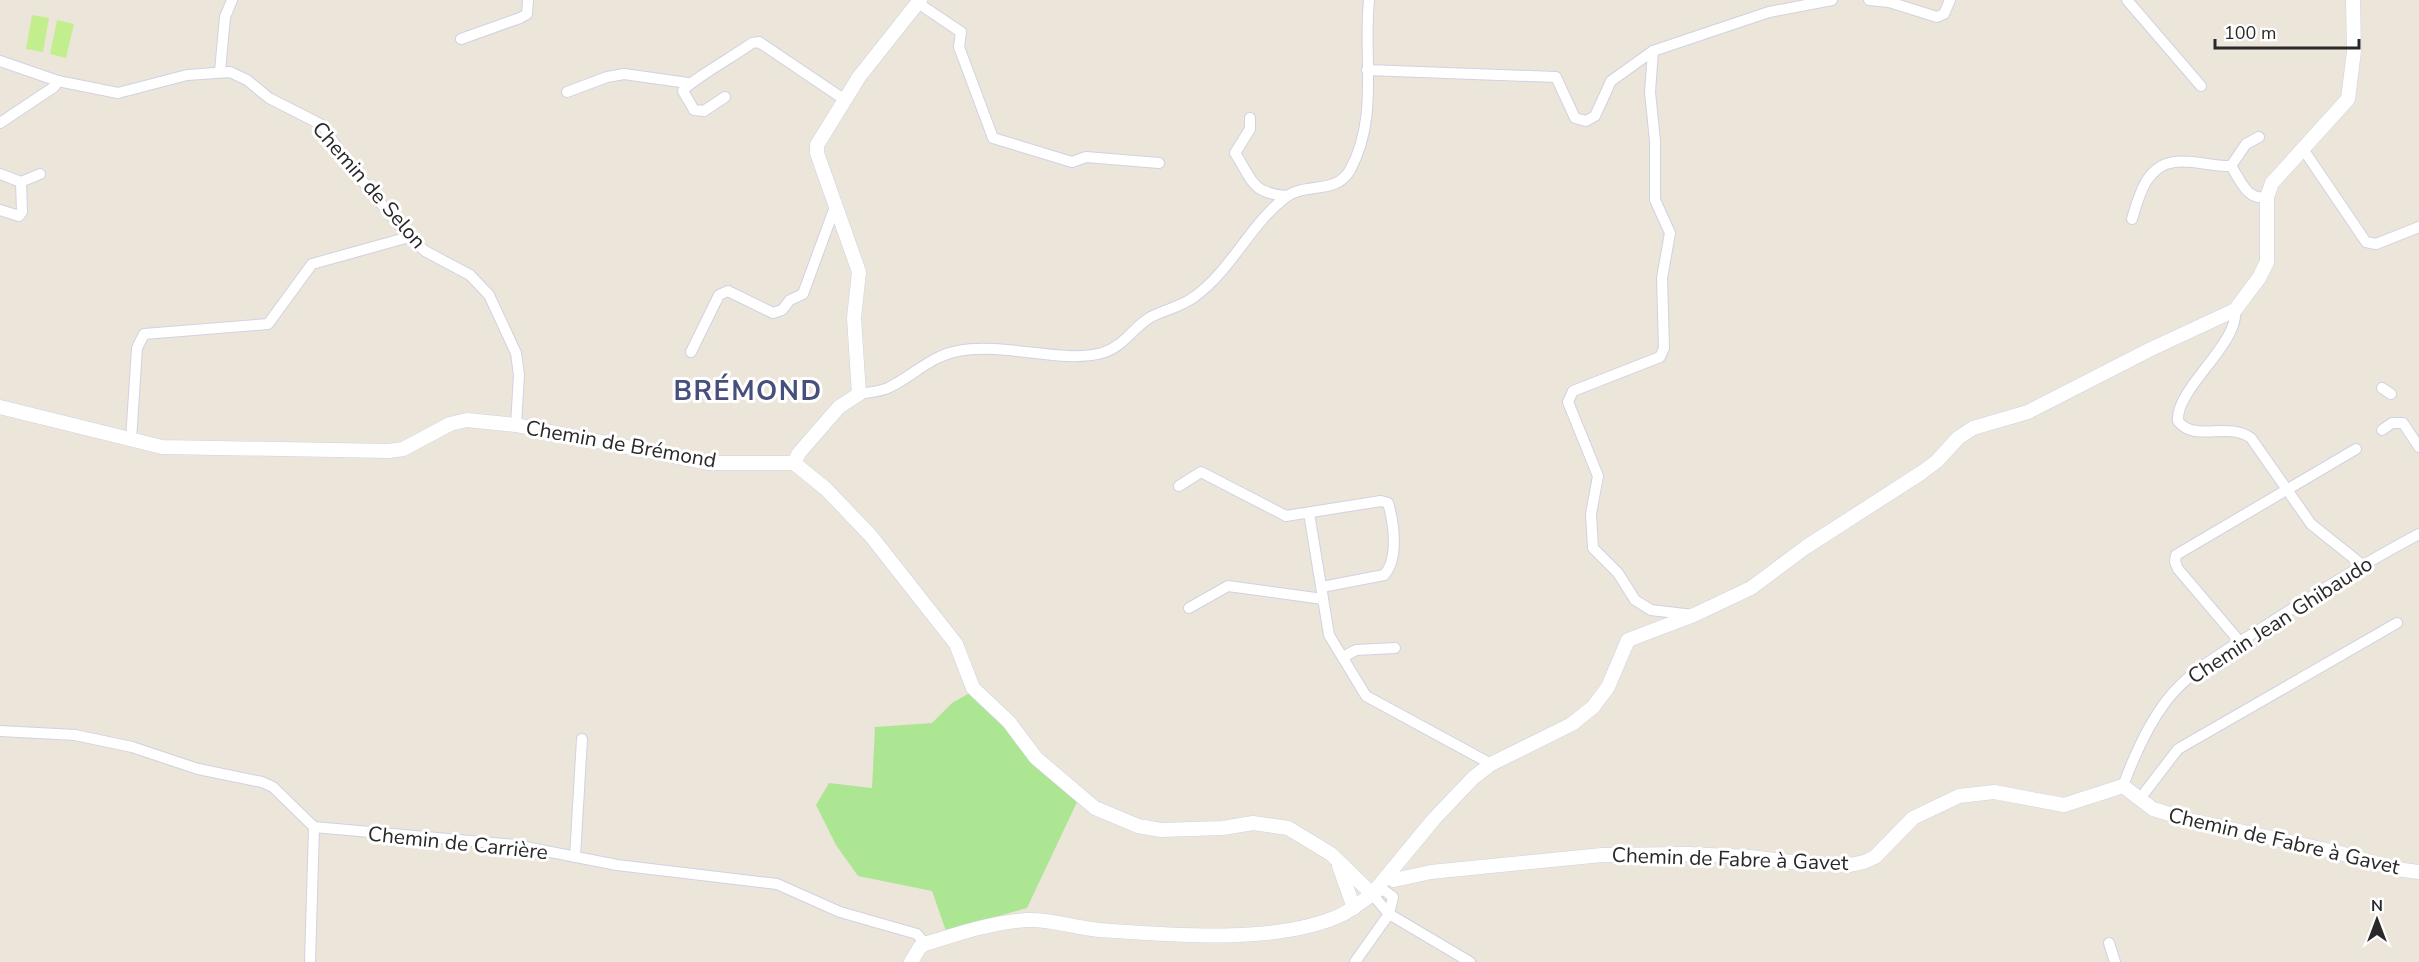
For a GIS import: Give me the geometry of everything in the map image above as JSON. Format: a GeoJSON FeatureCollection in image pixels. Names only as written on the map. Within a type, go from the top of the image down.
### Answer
{"type":"FeatureCollection","features":[{"type":"Feature","properties":{"kind":"street"},"geometry":{"type":"LineString","coordinates":[[0,61],[58,81],[118,93],[187,75],[220,71],[225,17],[232,0]]}},
{"type":"Feature","properties":{"kind":"street"},"geometry":{"type":"LineString","coordinates":[[461,39],[527,14],[528,0]]}},
{"type":"Feature","properties":{"kind":"street"},"geometry":{"type":"LineString","coordinates":[[1369,0],[1364,131],[1349,172],[1330,186],[1304,189],[1287,196],[1269,212],[1221,270],[1194,297],[1148,319],[1119,346],[1102,353],[1075,356],[1021,350],[965,349],[939,356],[891,387],[859,394],[838,407],[799,453],[794,463],[837,501],[900,572],[956,644],[973,688],[1009,722],[1036,758],[1095,808],[1138,826],[1161,830],[1223,828],[1267,823],[1288,828],[1331,854],[1376,890],[1389,914],[1470,962]]}},
{"type":"Feature","properties":{"kind":"street"},"geometry":{"type":"LineString","coordinates":[[1367,70],[1556,77],[1575,118],[1586,121],[1595,116],[1611,81],[1653,51],[1769,12],[1832,0]]}},
{"type":"Feature","properties":{"kind":"street"},"geometry":{"type":"LineString","coordinates":[[1869,0],[1889,2],[1937,17],[1944,14],[1950,0]]}},
{"type":"Feature","properties":{"kind":"street"},"geometry":{"type":"LineString","coordinates":[[2127,0],[2201,86]]}},
{"type":"Feature","properties":{"kind":"street"},"geometry":{"type":"LineString","coordinates":[[911,962],[920,947],[925,944],[998,925],[1028,920],[1098,930],[1212,935],[1242,934],[1306,926],[1354,908],[1397,871],[1410,851],[1452,799],[1491,764],[1583,717],[1608,687],[1628,640],[1695,615],[1765,579],[1806,547],[1921,473],[1958,438],[1973,428],[2028,412],[2131,358],[2235,310],[2259,279],[2267,262],[2267,197],[2276,177],[2348,99],[2354,51],[2353,0]]}},
{"type":"Feature","properties":{"kind":"street"},"geometry":{"type":"LineString","coordinates":[[859,394],[854,318],[859,272],[817,153],[817,145],[844,100],[919,1],[961,32],[958,47],[993,138],[1072,162],[1086,157],[1159,163]]}},
{"type":"Feature","properties":{"kind":"street"},"geometry":{"type":"LineString","coordinates":[[725,97],[704,111],[694,110],[683,91],[688,83],[759,42],[844,100]]}},
{"type":"Feature","properties":{"kind":"street"},"geometry":{"type":"LineString","coordinates":[[1653,51],[1650,92],[1655,141],[1654,200],[1670,233],[1662,278],[1664,348],[1660,357],[1573,391],[1568,402],[1598,476],[1591,514],[1593,548],[1618,573],[1635,600],[1651,610],[1695,615]]}},
{"type":"Feature","properties":{"kind":"street","name":"Chemin de Selon"},"geometry":{"type":"LineString","coordinates":[[220,71],[236,73],[269,98],[322,125],[349,165],[410,237],[425,251],[470,275],[480,283],[495,304],[516,353],[519,375],[516,425]]}},
{"type":"Feature","properties":{"kind":"street"},"geometry":{"type":"LineString","coordinates":[[567,92],[607,77],[624,74],[688,83]]}},
{"type":"Feature","properties":{"kind":"street"},"geometry":{"type":"LineString","coordinates":[[0,123],[54,87],[58,81]]}},
{"type":"Feature","properties":{"kind":"street"},"geometry":{"type":"LineString","coordinates":[[1250,118],[1250,129],[1235,153],[1258,189],[1266,194],[1287,196]]}},
{"type":"Feature","properties":{"kind":"street"},"geometry":{"type":"LineString","coordinates":[[2231,166],[2246,144],[2259,137]]}},
{"type":"Feature","properties":{"kind":"street"},"geometry":{"type":"LineString","coordinates":[[2302,148],[2367,242],[2376,244],[2417,233]]}},
{"type":"Feature","properties":{"kind":"street"},"geometry":{"type":"LineString","coordinates":[[2132,219],[2146,180],[2158,169],[2174,162],[2231,166]]}},
{"type":"Feature","properties":{"kind":"street"},"geometry":{"type":"LineString","coordinates":[[2231,166],[2250,195],[2257,199],[2267,197]]}},
{"type":"Feature","properties":{"kind":"street"},"geometry":{"type":"LineString","coordinates":[[0,174],[21,182],[39,174]]}},
{"type":"Feature","properties":{"kind":"street"},"geometry":{"type":"LineString","coordinates":[[0,210],[19,216],[22,212],[21,182]]}},
{"type":"Feature","properties":{"kind":"street"},"geometry":{"type":"LineString","coordinates":[[691,352],[719,295],[728,291],[773,313],[782,310],[790,300],[803,294],[836,204]]}},
{"type":"Feature","properties":{"kind":"street"},"geometry":{"type":"LineString","coordinates":[[131,440],[137,348],[144,334],[268,324],[312,264],[410,237]]}},
{"type":"Feature","properties":{"kind":"street"},"geometry":{"type":"LineString","coordinates":[[2235,310],[2235,319],[2226,338],[2180,405],[2178,421],[2184,429],[2192,432],[2230,429],[2242,432],[2251,438],[2311,524],[2361,564]]}},
{"type":"Feature","properties":{"kind":"street"},"geometry":{"type":"LineString","coordinates":[[2382,388],[2391,394]]}},
{"type":"Feature","properties":{"kind":"street","name":"Chemin de Brémond"},"geometry":{"type":"LineString","coordinates":[[0,407],[131,440],[175,448],[389,451],[403,449],[458,421],[516,425],[708,463],[794,463]]}},
{"type":"Feature","properties":{"kind":"street"},"geometry":{"type":"LineString","coordinates":[[2382,429],[2392,423],[2403,423],[2419,447]]}},
{"type":"Feature","properties":{"kind":"street"},"geometry":{"type":"LineString","coordinates":[[2240,642],[2178,569],[2175,562],[2176,555],[2356,449]]}},
{"type":"Feature","properties":{"kind":"street"},"geometry":{"type":"LineString","coordinates":[[1179,486],[1202,472],[1286,516],[1381,501],[1388,503],[1394,558],[1390,569],[1384,575],[1322,587]]}},
{"type":"Feature","properties":{"kind":"street"},"geometry":{"type":"LineString","coordinates":[[1310,513],[1329,635],[1366,696],[1491,764]]}},
{"type":"Feature","properties":{"kind":"street","name":"Chemin Jean Ghibaudo"},"geometry":{"type":"LineString","coordinates":[[2123,786],[2138,749],[2168,699],[2200,669],[2361,564],[2419,534]]}},
{"type":"Feature","properties":{"kind":"street"},"geometry":{"type":"LineString","coordinates":[[1190,608],[1228,586],[1323,599]]}},
{"type":"Feature","properties":{"kind":"street"},"geometry":{"type":"LineString","coordinates":[[2139,800],[2178,749],[2397,623]]}},
{"type":"Feature","properties":{"kind":"street"},"geometry":{"type":"LineString","coordinates":[[1343,657],[1356,650],[1395,648]]}},
{"type":"Feature","properties":{"kind":"street"},"geometry":{"type":"LineString","coordinates":[[0,731],[75,735],[132,747],[198,769],[262,782],[273,787],[314,827],[310,962]]}},
{"type":"Feature","properties":{"kind":"street"},"geometry":{"type":"LineString","coordinates":[[575,856],[582,739]]}},
{"type":"Feature","properties":{"kind":"street","name":"Chemin de Fabre à Gavet"},"geometry":{"type":"LineString","coordinates":[[1397,871],[1431,872],[1621,855],[1688,854],[1850,865],[1875,857],[1913,818],[1959,796],[1994,792],[2064,805],[2123,786],[2153,810],[2340,853],[2396,869],[2419,872]]}},
{"type":"Feature","properties":{"kind":"street","name":"Chemin de Carrière"},"geometry":{"type":"LineString","coordinates":[[314,827],[515,845],[617,865],[777,884],[840,912],[917,934],[925,944]]}},
{"type":"Feature","properties":{"kind":"street"},"geometry":{"type":"LineString","coordinates":[[1331,854],[1344,875],[1354,908]]}},
{"type":"Feature","properties":{"kind":"street"},"geometry":{"type":"LineString","coordinates":[[1355,962],[1389,914]]}},
{"type":"Feature","properties":{"kind":"street"},"geometry":{"type":"LineString","coordinates":[[2109,943],[2115,962]]}},
{"type":"Feature","properties":{"kind":"green space"},"geometry":{"type":"Polygon","coordinates":[[[32,15],[49,18],[43,52],[26,49],[32,15]]]}},
{"type":"Feature","properties":{"kind":"green space"},"geometry":{"type":"Polygon","coordinates":[[[57,20],[74,24],[66,58],[50,54],[57,20]]]}},
{"type":"Feature","properties":{"kind":"green space"},"geometry":{"type":"Polygon","coordinates":[[[973,691],[1078,800],[1027,908],[946,931],[932,891],[858,876],[836,845],[816,805],[829,783],[872,788],[875,727],[932,723],[952,703],[973,691]]]}},
{"type":"Feature","properties":{"kind":"district","name":"BRÉMOND"},"geometry":{"type":"Point","coordinates":[748,391]}}]}
